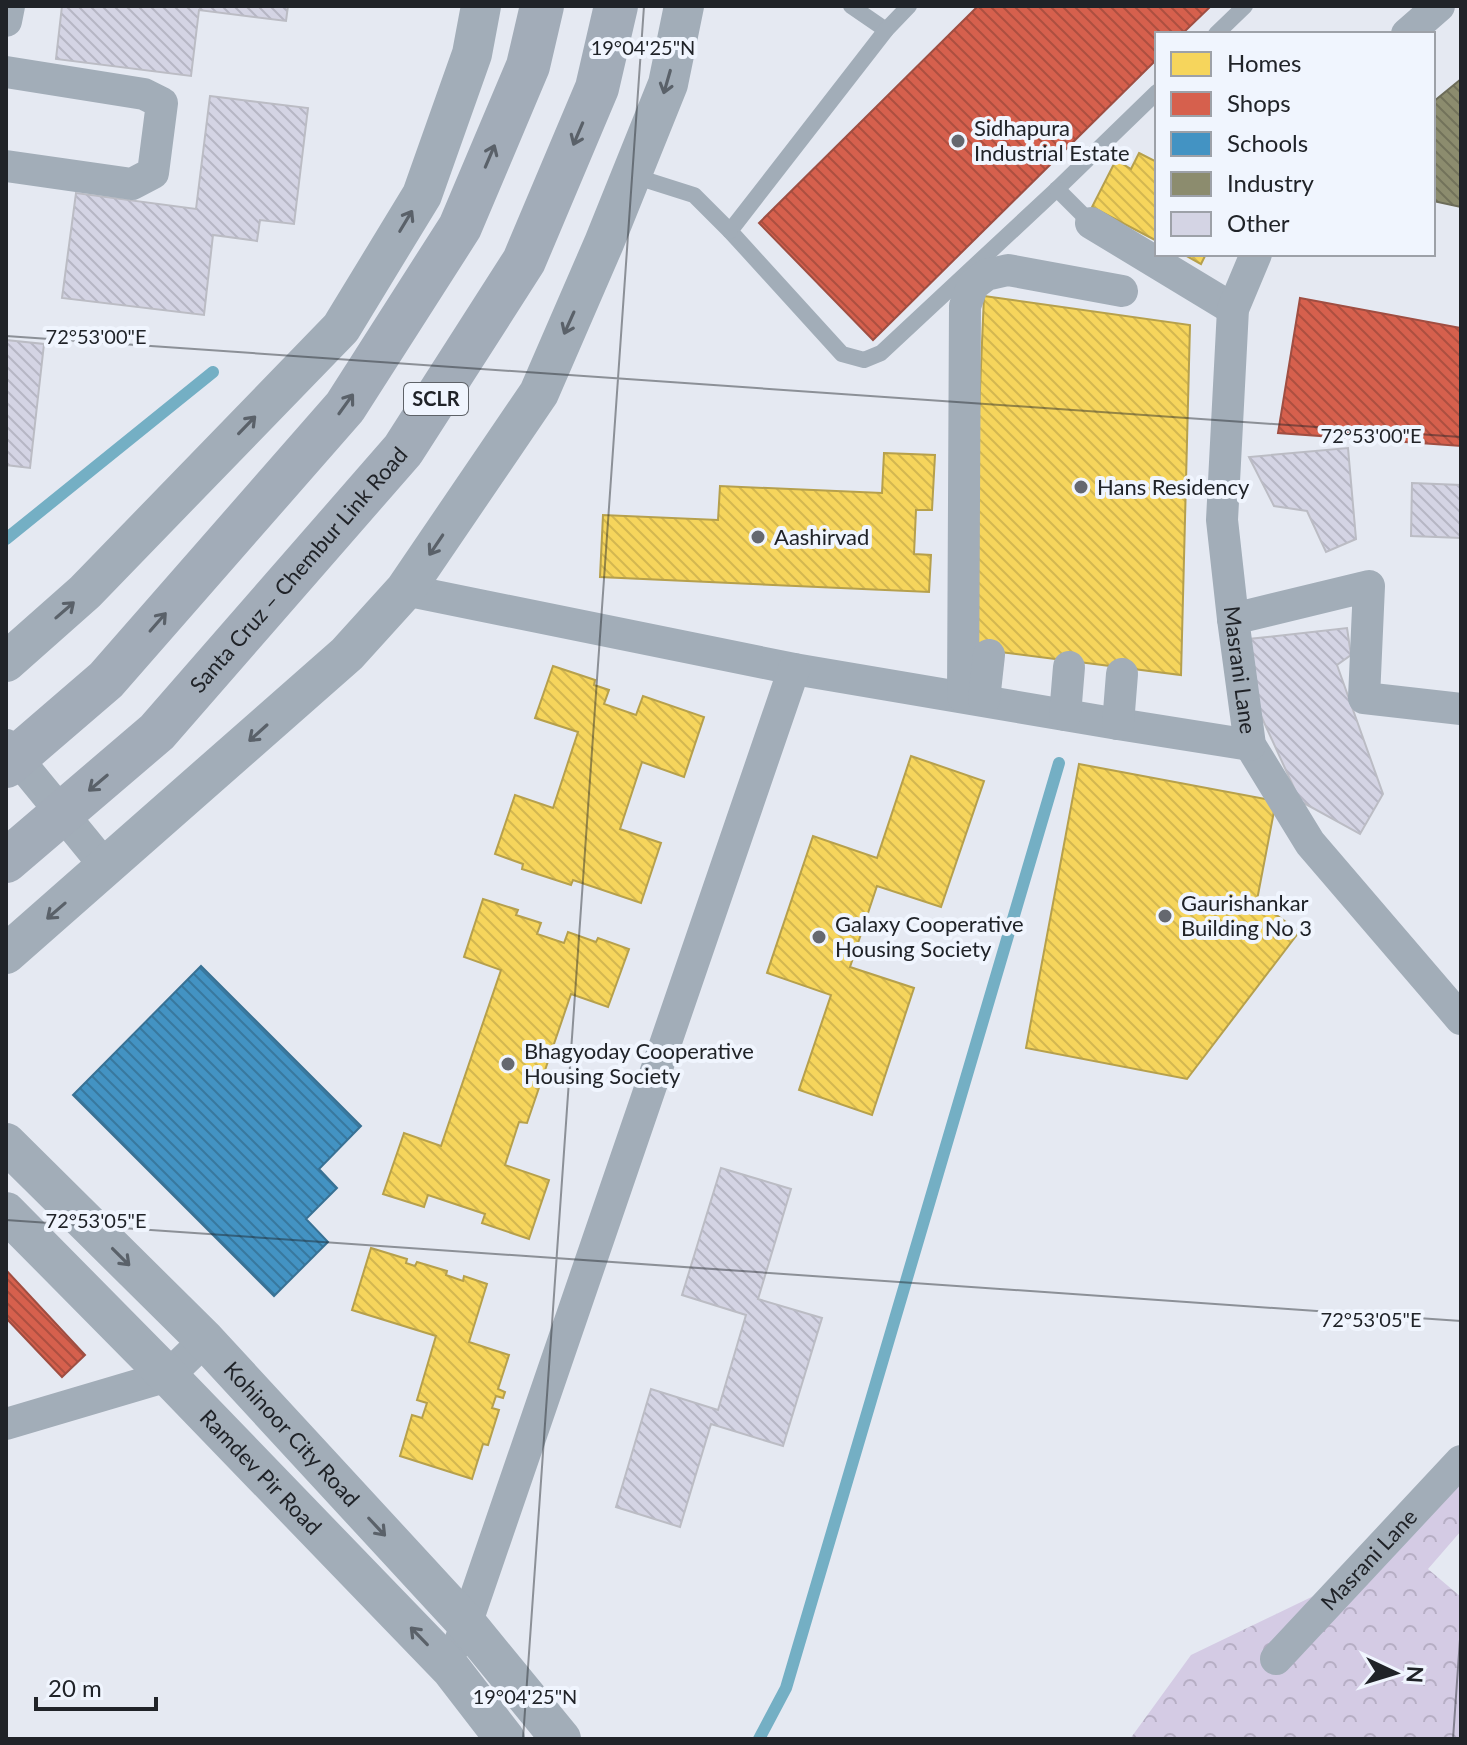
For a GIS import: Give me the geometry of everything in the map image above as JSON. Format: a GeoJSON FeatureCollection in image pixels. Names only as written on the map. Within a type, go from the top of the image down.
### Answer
{"type":"FeatureCollection","features":[{"type":"Feature","properties":{"kind":"highway"},"geometry":{"type":"LineString","coordinates":[[6,766],[106,680],[345,407],[460,227],[528,66],[542,6]]}},
{"type":"Feature","properties":{"kind":"highway","name":"Santa Cruz – Chembur Link Road"},"geometry":{"type":"LineString","coordinates":[[6,861],[157,732],[403,450],[524,261],[597,88],[616,6]]}},
{"type":"Feature","properties":{"kind":"street"},"geometry":{"type":"LineString","coordinates":[[6,21],[9,6]]}},
{"type":"Feature","properties":{"kind":"street"},"geometry":{"type":"LineString","coordinates":[[6,662],[85,592],[341,328],[422,195],[472,54],[481,6]]}},
{"type":"Feature","properties":{"kind":"street"},"geometry":{"type":"LineString","coordinates":[[6,954],[347,654],[405,590],[539,393],[668,84],[684,6]]}},
{"type":"Feature","properties":{"kind":"street"},"geometry":{"type":"LineString","coordinates":[[1409,32],[1439,6]]}},
{"type":"Feature","properties":{"kind":"street"},"geometry":{"type":"LineString","coordinates":[[6,72],[144,94],[162,103],[153,173],[132,184],[6,166]]}},
{"type":"Feature","properties":{"kind":"street"},"geometry":{"type":"LineString","coordinates":[[1091,223],[1233,309]]}},
{"type":"Feature","properties":{"kind":"street"},"geometry":{"type":"LineString","coordinates":[[973,699],[965,306],[973,285],[986,275],[1008,270],[1107,288],[1119,241]]}},
{"type":"Feature","properties":{"kind":"street","name":"Masrani Lane"},"geometry":{"type":"LineString","coordinates":[[1255,256],[1233,309],[1222,520],[1250,745],[1310,843],[1461,1019]]}},
{"type":"Feature","properties":{"kind":"street"},"geometry":{"type":"LineString","coordinates":[[1233,619],[1369,586],[1364,698],[1461,709]]}},
{"type":"Feature","properties":{"kind":"street"},"geometry":{"type":"LineString","coordinates":[[405,590],[794,669],[1250,745]]}},
{"type":"Feature","properties":{"kind":"street"},"geometry":{"type":"LineString","coordinates":[[973,699],[989,655]]}},
{"type":"Feature","properties":{"kind":"street"},"geometry":{"type":"LineString","coordinates":[[1065,715],[1069,667]]}},
{"type":"Feature","properties":{"kind":"street"},"geometry":{"type":"LineString","coordinates":[[451,1669],[794,669]]}},
{"type":"Feature","properties":{"kind":"street"},"geometry":{"type":"LineString","coordinates":[[1118,724],[1122,674]]}},
{"type":"Feature","properties":{"kind":"street"},"geometry":{"type":"LineString","coordinates":[[6,745],[106,867]]}},
{"type":"Feature","properties":{"kind":"street","name":"Kohinoor City Road"},"geometry":{"type":"LineString","coordinates":[[6,1143],[205,1340],[466,1623],[561,1739]]}},
{"type":"Feature","properties":{"kind":"street","name":"Ramdev Pir Road"},"geometry":{"type":"LineString","coordinates":[[6,1212],[451,1669],[505,1739]]}},
{"type":"Feature","properties":{"kind":"street"},"geometry":{"type":"LineString","coordinates":[[6,1424],[168,1376],[205,1340]]}},
{"type":"Feature","properties":{"kind":"street","name":"Masrani Lane"},"geometry":{"type":"LineString","coordinates":[[1276,1659],[1461,1461]]}},
{"type":"Feature","properties":{"kind":"lane"},"geometry":{"type":"LineString","coordinates":[[851,6],[886,30]]}},
{"type":"Feature","properties":{"kind":"lane"},"geometry":{"type":"LineString","coordinates":[[730,231],[886,30],[909,6]]}},
{"type":"Feature","properties":{"kind":"lane"},"geometry":{"type":"LineString","coordinates":[[1218,32],[1245,6]]}},
{"type":"Feature","properties":{"kind":"lane"},"geometry":{"type":"LineString","coordinates":[[631,175],[694,195],[842,354],[864,360],[881,353],[1155,94]]}},
{"type":"Feature","properties":{"kind":"lane"},"geometry":{"type":"LineString","coordinates":[[1057,189],[1091,223]]}},
{"type":"Feature","properties":{"kind":"green space"},"geometry":{"type":"Polygon","coordinates":[[[1461,1465],[1461,1531],[1428,1569],[1461,1597],[1461,1739],[1130,1739],[1191,1655],[1353,1577],[1461,1465]]]}},
{"type":"Feature","properties":{"kind":"building: Homes"},"geometry":{"type":"Polygon","coordinates":[[[1139,153],[1155,161],[1155,240],[1092,207],[1116,160],[1131,169],[1139,153]]]}},
{"type":"Feature","properties":{"kind":"building: Homes"},"geometry":{"type":"Polygon","coordinates":[[[1187,256],[1205,256],[1201,264],[1187,256]]]}},
{"type":"Feature","properties":{"kind":"building: Homes","name":"Hans Residency"},"geometry":{"type":"Polygon","coordinates":[[[984,296],[1190,325],[1181,675],[969,648],[984,296]]]}},
{"type":"Feature","properties":{"kind":"building: Homes","name":"Aashirvad"},"geometry":{"type":"Polygon","coordinates":[[[884,453],[935,455],[932,510],[916,510],[914,554],[931,555],[929,592],[600,577],[603,515],[718,520],[720,486],[882,493],[884,453]]]}},
{"type":"Feature","properties":{"kind":"building: Homes"},"geometry":{"type":"Polygon","coordinates":[[[553,666],[595,680],[594,685],[609,690],[604,704],[636,715],[643,696],[704,717],[684,777],[642,762],[620,829],[661,843],[641,903],[573,880],[571,885],[522,869],[523,864],[495,854],[515,795],[553,808],[578,732],[535,718],[553,666]]]}},
{"type":"Feature","properties":{"kind":"building: Homes","name":"Galaxy Cooperative Housing Society"},"geometry":{"type":"Polygon","coordinates":[[[911,756],[984,781],[941,907],[877,886],[850,967],[914,988],[872,1115],[799,1090],[831,995],[767,973],[813,836],[877,858],[911,756]]]}},
{"type":"Feature","properties":{"kind":"building: Homes","name":"Gaurishankar Building No 3"},"geometry":{"type":"Polygon","coordinates":[[[1079,764],[1276,801],[1257,900],[1299,932],[1187,1079],[1026,1048],[1079,764]]]}},
{"type":"Feature","properties":{"kind":"building: Homes","name":"Bhagyoday Cooperative Housing Society"},"geometry":{"type":"Polygon","coordinates":[[[483,899],[518,910],[516,915],[541,923],[537,934],[564,943],[568,932],[629,949],[608,1007],[571,994],[527,1123],[519,1122],[505,1165],[549,1180],[529,1239],[482,1223],[485,1214],[428,1195],[424,1207],[383,1194],[404,1133],[441,1146],[501,970],[464,957],[483,899]]]}},
{"type":"Feature","properties":{"kind":"building: Homes"},"geometry":{"type":"Polygon","coordinates":[[[371,1248],[407,1259],[406,1263],[415,1266],[417,1262],[447,1271],[446,1275],[463,1281],[464,1276],[487,1284],[469,1342],[509,1355],[498,1389],[505,1392],[503,1398],[496,1396],[492,1408],[499,1410],[488,1445],[483,1444],[472,1479],[400,1456],[412,1415],[422,1418],[427,1403],[417,1400],[436,1336],[352,1310],[371,1248]]]}},
{"type":"Feature","properties":{"kind":"building: Shops","name":"Sidhapura Industrial Estate"},"geometry":{"type":"Polygon","coordinates":[[[978,6],[1211,6],[1184,32],[1155,32],[1155,61],[873,340],[759,223],[978,6]]]}},
{"type":"Feature","properties":{"kind":"building: Shops"},"geometry":{"type":"Polygon","coordinates":[[[1300,298],[1461,328],[1461,446],[1278,433],[1300,298]]]}},
{"type":"Feature","properties":{"kind":"building: Shops"},"geometry":{"type":"Polygon","coordinates":[[[6,1270],[85,1355],[62,1377],[6,1318],[6,1270]]]}},
{"type":"Feature","properties":{"kind":"building: Schools"},"geometry":{"type":"Polygon","coordinates":[[[201,966],[361,1126],[319,1169],[337,1188],[306,1219],[328,1242],[274,1296],[73,1095],[201,966]]]}},
{"type":"Feature","properties":{"kind":"building: Industry"},"geometry":{"type":"Polygon","coordinates":[[[1461,79],[1461,207],[1435,201],[1435,100],[1461,79]]]}},
{"type":"Feature","properties":{"kind":"building: Other"},"geometry":{"type":"Polygon","coordinates":[[[62,6],[288,6],[286,21],[199,10],[191,76],[56,59],[62,6]]]}},
{"type":"Feature","properties":{"kind":"building: Other"},"geometry":{"type":"Polygon","coordinates":[[[210,96],[308,108],[294,224],[260,220],[257,241],[213,235],[204,315],[62,298],[76,193],[196,209],[210,96]]]}},
{"type":"Feature","properties":{"kind":"building: Other"},"geometry":{"type":"Polygon","coordinates":[[[6,340],[44,344],[30,468],[6,465],[6,340]]]}},
{"type":"Feature","properties":{"kind":"building: Other"},"geometry":{"type":"Polygon","coordinates":[[[1348,448],[1356,539],[1326,552],[1307,511],[1274,506],[1249,457],[1348,448]]]}},
{"type":"Feature","properties":{"kind":"building: Other"},"geometry":{"type":"Polygon","coordinates":[[[1412,483],[1461,485],[1461,538],[1411,536],[1412,483]]]}},
{"type":"Feature","properties":{"kind":"building: Other"},"geometry":{"type":"Polygon","coordinates":[[[1347,628],[1351,655],[1337,665],[1383,794],[1360,834],[1300,801],[1257,707],[1249,639],[1347,628]]]}},
{"type":"Feature","properties":{"kind":"building: Other"},"geometry":{"type":"Polygon","coordinates":[[[721,1168],[791,1189],[758,1299],[822,1318],[783,1446],[711,1424],[680,1527],[616,1507],[651,1389],[718,1410],[746,1315],[682,1295],[721,1168]]]}},
{"type":"Feature","properties":{"kind":"waterway"},"geometry":{"type":"LineString","coordinates":[[6,539],[213,372]]}},
{"type":"Feature","properties":{"kind":"waterway"},"geometry":{"type":"LineString","coordinates":[[759,1739],[786,1688],[1059,763]]}},
{"type":"Feature","properties":{"kind":"place","name":"Sidhapura Industrial Estate"},"geometry":{"type":"Point","coordinates":[958,141]}},
{"type":"Feature","properties":{"kind":"place","name":"Hans Residency"},"geometry":{"type":"Point","coordinates":[1081,487]}},
{"type":"Feature","properties":{"kind":"place","name":"Aashirvad"},"geometry":{"type":"Point","coordinates":[758,537]}},
{"type":"Feature","properties":{"kind":"place","name":"Gaurishankar Building No 3"},"geometry":{"type":"Point","coordinates":[1165,916]}},
{"type":"Feature","properties":{"kind":"place","name":"Galaxy Cooperative Housing Society"},"geometry":{"type":"Point","coordinates":[819,937]}},
{"type":"Feature","properties":{"kind":"place","name":"Bhagyoday Cooperative Housing Society"},"geometry":{"type":"Point","coordinates":[508,1064]}}]}
